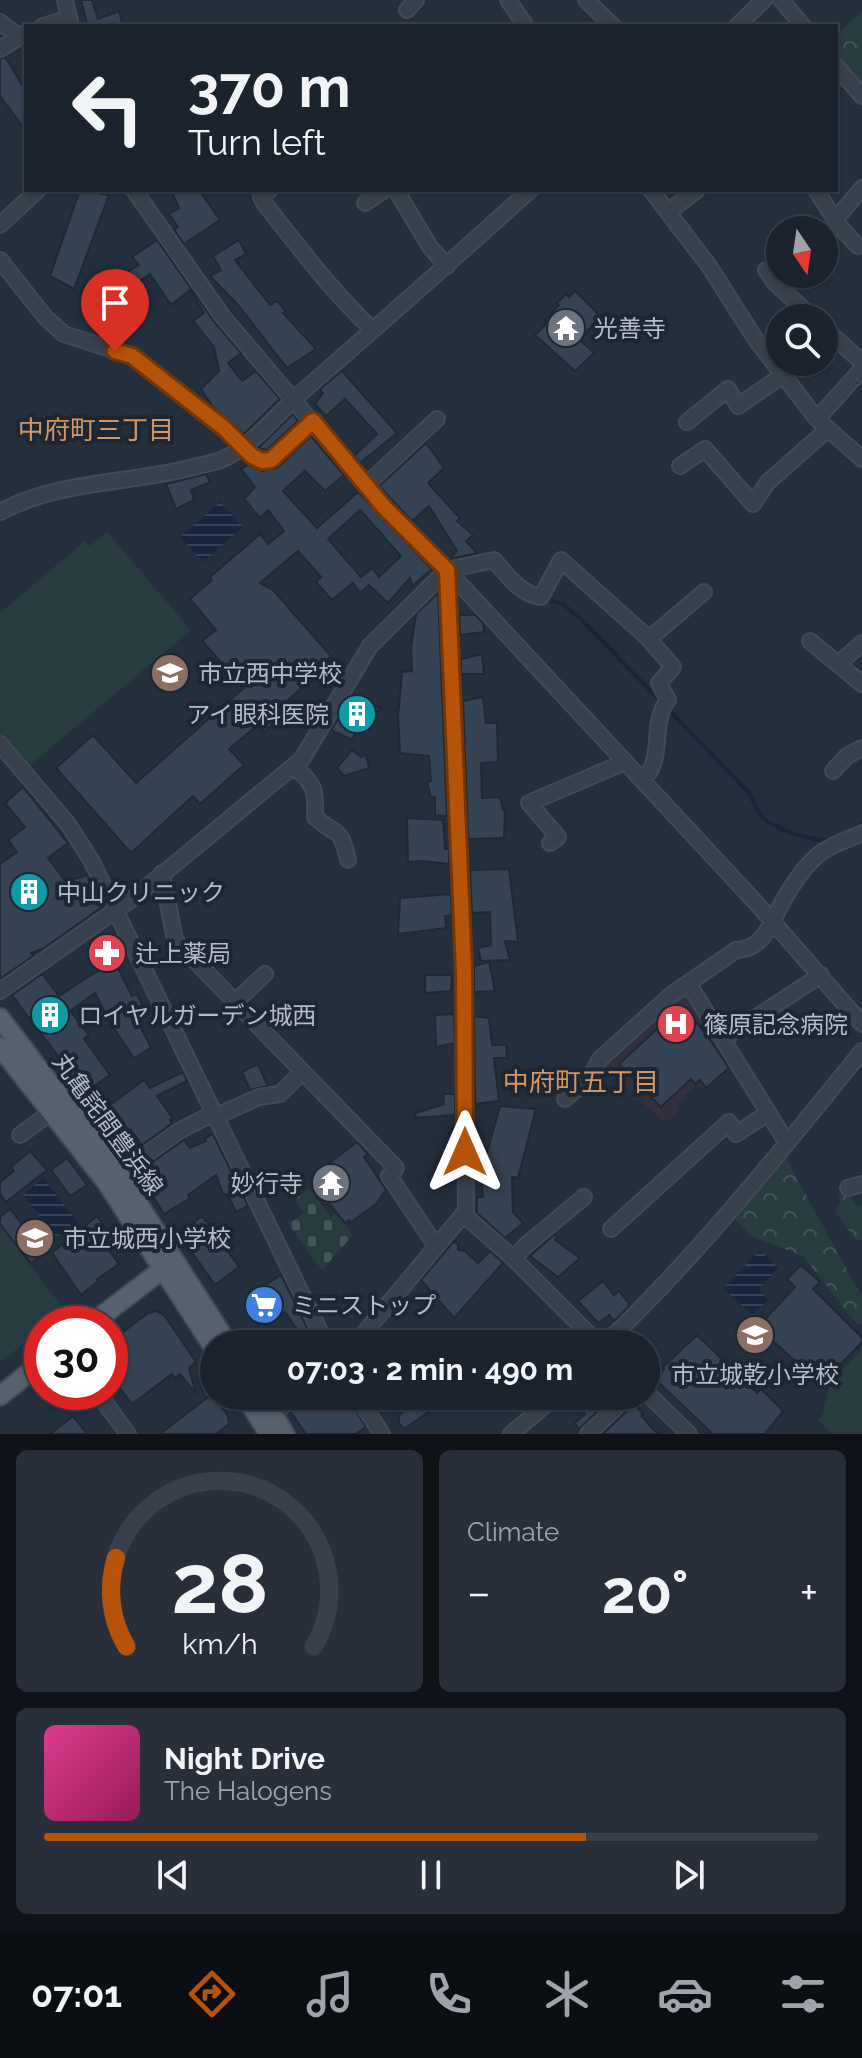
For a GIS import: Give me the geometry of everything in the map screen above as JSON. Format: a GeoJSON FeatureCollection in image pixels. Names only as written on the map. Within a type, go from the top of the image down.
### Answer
{"type":"FeatureCollection","features":[{"type":"Feature","properties":{"kind":"main road","name":"丸亀詫間豊浜線"},"geometry":{"type":"LineString","coordinates":[[0,1018],[57,1107]]}},
{"type":"Feature","properties":{"kind":"main road"},"geometry":{"type":"LineString","coordinates":[[0,1047],[57,1107],[113,1178],[169,1265],[218,1330]]}},
{"type":"Feature","properties":{"kind":"main road"},"geometry":{"type":"LineString","coordinates":[[115,1306],[169,1265]]}},
{"type":"Feature","properties":{"kind":"main road"},"geometry":{"type":"LineString","coordinates":[[169,1265],[204,1330]]}},
{"type":"Feature","properties":{"kind":"main road"},"geometry":{"type":"LineString","coordinates":[[0,1396],[24,1377]]}},
{"type":"Feature","properties":{"kind":"main road"},"geometry":{"type":"LineString","coordinates":[[268,1424],[285,1434]]}},
{"type":"Feature","properties":{"kind":"street"},"geometry":{"type":"LineString","coordinates":[[65,0],[70,22]]}},
{"type":"Feature","properties":{"kind":"street"},"geometry":{"type":"LineString","coordinates":[[508,0],[525,24]]}},
{"type":"Feature","properties":{"kind":"street"},"geometry":{"type":"LineString","coordinates":[[586,0],[611,24]]}},
{"type":"Feature","properties":{"kind":"street"},"geometry":{"type":"LineString","coordinates":[[739,24],[764,0]]}},
{"type":"Feature","properties":{"kind":"street"},"geometry":{"type":"LineString","coordinates":[[781,0],[801,24]]}},
{"type":"Feature","properties":{"kind":"street"},"geometry":{"type":"LineString","coordinates":[[0,22],[22,34],[0,49]]}},
{"type":"Feature","properties":{"kind":"street"},"geometry":{"type":"LineString","coordinates":[[838,72],[862,96]]}},
{"type":"Feature","properties":{"kind":"street"},"geometry":{"type":"LineString","coordinates":[[838,216],[862,188]]}},
{"type":"Feature","properties":{"kind":"street"},"geometry":{"type":"LineString","coordinates":[[0,225],[36,192]]}},
{"type":"Feature","properties":{"kind":"street"},"geometry":{"type":"LineString","coordinates":[[135,192],[223,317],[366,485],[774,923],[862,1024]]}},
{"type":"Feature","properties":{"kind":"street"},"geometry":{"type":"LineString","coordinates":[[267,192],[261,197],[264,203],[321,276],[373,330]]}},
{"type":"Feature","properties":{"kind":"street"},"geometry":{"type":"LineString","coordinates":[[365,203],[381,192]]}},
{"type":"Feature","properties":{"kind":"street"},"geometry":{"type":"LineString","coordinates":[[397,192],[430,247],[447,266]]}},
{"type":"Feature","properties":{"kind":"street"},"geometry":{"type":"LineString","coordinates":[[0,512],[39,494],[160,476],[224,459],[256,437],[294,399],[528,192]]}},
{"type":"Feature","properties":{"kind":"street"},"geometry":{"type":"LineString","coordinates":[[653,192],[709,266],[766,353]]}},
{"type":"Feature","properties":{"kind":"street"},"geometry":{"type":"LineString","coordinates":[[668,212],[694,192]]}},
{"type":"Feature","properties":{"kind":"street"},"geometry":{"type":"LineString","coordinates":[[817,192],[832,216]]}},
{"type":"Feature","properties":{"kind":"street"},"geometry":{"type":"LineString","coordinates":[[838,223],[858,246]]}},
{"type":"Feature","properties":{"kind":"street"},"geometry":{"type":"LineString","coordinates":[[0,260],[46,318],[64,334],[132,356],[224,428],[252,456],[262,461],[271,460],[313,421]]}},
{"type":"Feature","properties":{"kind":"street"},"geometry":{"type":"LineString","coordinates":[[780,288],[798,304]]}},
{"type":"Feature","properties":{"kind":"street"},"geometry":{"type":"LineString","coordinates":[[838,341],[862,362]]}},
{"type":"Feature","properties":{"kind":"street"},"geometry":{"type":"LineString","coordinates":[[680,466],[705,449],[753,504],[768,482],[822,424],[862,369]]}},
{"type":"Feature","properties":{"kind":"street"},"geometry":{"type":"LineString","coordinates":[[687,422],[728,389],[738,406],[782,376]]}},
{"type":"Feature","properties":{"kind":"street"},"geometry":{"type":"LineString","coordinates":[[784,376],[822,424],[862,459]]}},
{"type":"Feature","properties":{"kind":"street"},"geometry":{"type":"LineString","coordinates":[[366,485],[437,419]]}},
{"type":"Feature","properties":{"kind":"street"},"geometry":{"type":"LineString","coordinates":[[0,991],[136,896],[302,759],[370,646],[447,570],[494,560],[517,586],[532,596],[541,597],[561,560],[649,639],[673,667],[659,683],[665,704],[658,714],[654,765],[642,780]]}},
{"type":"Feature","properties":{"kind":"street"},"geometry":{"type":"LineString","coordinates":[[367,1330],[466,1211],[464,971],[447,570]]}},
{"type":"Feature","properties":{"kind":"street"},"geometry":{"type":"LineString","coordinates":[[649,639],[704,592]]}},
{"type":"Feature","properties":{"kind":"street"},"geometry":{"type":"LineString","coordinates":[[810,641],[862,684]]}},
{"type":"Feature","properties":{"kind":"street"},"geometry":{"type":"LineString","coordinates":[[838,664],[862,643]]}},
{"type":"Feature","properties":{"kind":"street"},"geometry":{"type":"LineString","coordinates":[[1,746],[68,824],[91,860],[319,1330]]}},
{"type":"Feature","properties":{"kind":"street"},"geometry":{"type":"LineString","coordinates":[[833,771],[847,756],[862,748]]}},
{"type":"Feature","properties":{"kind":"street"},"geometry":{"type":"LineString","coordinates":[[550,843],[558,837],[529,803],[625,762]]}},
{"type":"Feature","properties":{"kind":"street"},"geometry":{"type":"LineString","coordinates":[[293,767],[309,778],[316,796],[315,817],[338,831],[344,841],[348,860]]}},
{"type":"Feature","properties":{"kind":"street"},"geometry":{"type":"LineString","coordinates":[[565,1099],[590,1077],[600,1059],[671,995],[736,950],[746,950],[756,945],[774,923],[796,882],[820,853],[862,833]]}},
{"type":"Feature","properties":{"kind":"street"},"geometry":{"type":"LineString","coordinates":[[162,873],[175,940],[396,1168],[389,1176],[436,1246]]}},
{"type":"Feature","properties":{"kind":"street"},"geometry":{"type":"LineString","coordinates":[[235,1002],[265,974]]}},
{"type":"Feature","properties":{"kind":"street"},"geometry":{"type":"LineString","coordinates":[[723,1039],[821,975]]}},
{"type":"Feature","properties":{"kind":"street"},"geometry":{"type":"LineString","coordinates":[[688,983],[787,1143]]}},
{"type":"Feature","properties":{"kind":"street"},"geometry":{"type":"LineString","coordinates":[[619,1330],[660,1291],[862,1051]]}},
{"type":"Feature","properties":{"kind":"street"},"geometry":{"type":"LineString","coordinates":[[113,1178],[179,1131],[214,1113],[221,1114],[259,1097],[280,1094],[302,1072]]}},
{"type":"Feature","properties":{"kind":"street"},"geometry":{"type":"LineString","coordinates":[[20,1135],[57,1107]]}},
{"type":"Feature","properties":{"kind":"street"},"geometry":{"type":"LineString","coordinates":[[611,1229],[729,1122],[736,1134],[768,1113]]}},
{"type":"Feature","properties":{"kind":"street"},"geometry":{"type":"LineString","coordinates":[[514,1259],[525,1246],[584,1197]]}},
{"type":"Feature","properties":{"kind":"street"},"geometry":{"type":"LineString","coordinates":[[463,1214],[514,1259],[585,1330]]}},
{"type":"Feature","properties":{"kind":"street"},"geometry":{"type":"LineString","coordinates":[[660,1406],[689,1434]]}},
{"type":"Feature","properties":{"kind":"street"},"geometry":{"type":"LineString","coordinates":[[110,1410],[128,1434]]}},
{"type":"Feature","properties":{"kind":"street"},"geometry":{"type":"LineString","coordinates":[[366,1410],[382,1434]]}},
{"type":"Feature","properties":{"kind":"street"},"geometry":{"type":"LineString","coordinates":[[511,1434],[539,1410]]}},
{"type":"Feature","properties":{"kind":"street"},"geometry":{"type":"LineString","coordinates":[[588,1434],[613,1410]]}},
{"type":"Feature","properties":{"kind":"shaded area","name":"篠原記念病院"},"geometry":{"type":"Polygon","coordinates":[[[684,991],[735,1066],[704,1092],[697,1084],[684,1097],[674,1116],[664,1123],[613,1075],[602,1069],[609,1058],[684,991]]]}},
{"type":"Feature","properties":{"kind":"green space"},"geometry":{"type":"Polygon","coordinates":[[[862,12],[862,88],[838,60],[838,32],[862,12]]]}},
{"type":"Feature","properties":{"kind":"green space"},"geometry":{"type":"Polygon","coordinates":[[[107,532],[191,630],[28,767],[0,734],[0,613],[85,541],[90,546],[107,532]]]}},
{"type":"Feature","properties":{"kind":"green space"},"geometry":{"type":"Polygon","coordinates":[[[784,1155],[862,1297],[862,1324],[856,1323],[803,1256],[751,1236],[732,1216],[784,1155]]]}},
{"type":"Feature","properties":{"kind":"green space"},"geometry":{"type":"Polygon","coordinates":[[[309,1189],[331,1217],[336,1214],[353,1235],[322,1270],[288,1224],[304,1213],[295,1199],[309,1189]]]}},
{"type":"Feature","properties":{"kind":"green space"},"geometry":{"type":"Polygon","coordinates":[[[846,1191],[856,1205],[862,1206],[862,1240],[857,1241],[834,1211],[840,1204],[839,1195],[846,1191]]]}},
{"type":"Feature","properties":{"kind":"green space"},"geometry":{"type":"Polygon","coordinates":[[[0,1225],[61,1306],[24,1306],[24,1344],[0,1362],[0,1225]]]}},
{"type":"Feature","properties":{"kind":"green space"},"geometry":{"type":"Polygon","coordinates":[[[862,1349],[862,1434],[833,1434],[818,1420],[822,1416],[830,1383],[862,1349]]]}},
{"type":"Feature","properties":{"kind":"water"},"geometry":{"type":"Polygon","coordinates":[[[220,502],[243,527],[203,562],[180,537],[220,502]]]}},
{"type":"Feature","properties":{"kind":"water"},"geometry":{"type":"Polygon","coordinates":[[[43,1178],[77,1221],[46,1245],[31,1228],[42,1219],[23,1195],[43,1178]]]}},
{"type":"Feature","properties":{"kind":"water"},"geometry":{"type":"Polygon","coordinates":[[[760,1250],[778,1268],[759,1289],[768,1300],[752,1315],[723,1288],[760,1250]]]}},
{"type":"Feature","properties":{"kind":"building"},"geometry":{"type":"Polygon","coordinates":[[[81,0],[92,0],[98,19],[119,11],[122,24],[85,24],[81,0]]]}},
{"type":"Feature","properties":{"kind":"building"},"geometry":{"type":"Polygon","coordinates":[[[5,57],[24,88],[24,128],[0,96],[0,59],[5,57]]]}},
{"type":"Feature","properties":{"kind":"building"},"geometry":{"type":"Polygon","coordinates":[[[79,192],[109,195],[74,289],[50,276],[79,192]]]}},
{"type":"Feature","properties":{"kind":"building"},"geometry":{"type":"Polygon","coordinates":[[[172,192],[200,192],[220,220],[184,244],[174,230],[178,227],[169,214],[179,208],[172,192]]]}},
{"type":"Feature","properties":{"kind":"building"},"geometry":{"type":"Polygon","coordinates":[[[157,240],[215,323],[241,353],[228,363],[242,381],[256,371],[280,399],[244,434],[213,407],[201,389],[219,371],[214,347],[193,321],[204,313],[190,290],[171,305],[150,274],[136,284],[127,272],[139,265],[132,257],[157,240]]]}},
{"type":"Feature","properties":{"kind":"building"},"geometry":{"type":"Polygon","coordinates":[[[239,240],[246,254],[235,260],[270,305],[277,301],[286,311],[283,313],[316,349],[287,368],[238,305],[210,276],[221,270],[213,256],[239,240]]]}},
{"type":"Feature","properties":{"kind":"building","name":"光善寺"},"geometry":{"type":"Polygon","coordinates":[[[575,291],[601,317],[579,339],[594,353],[575,371],[535,335],[548,322],[545,320],[559,305],[557,303],[566,294],[569,297],[575,291]]]}},
{"type":"Feature","properties":{"kind":"building"},"geometry":{"type":"Polygon","coordinates":[[[342,371],[397,433],[360,463],[354,456],[377,434],[345,399],[326,416],[315,404],[323,393],[320,389],[342,371]]]}},
{"type":"Feature","properties":{"kind":"building"},"geometry":{"type":"Polygon","coordinates":[[[293,414],[298,421],[267,450],[258,448],[293,414]]]}},
{"type":"Feature","properties":{"kind":"building"},"geometry":{"type":"Polygon","coordinates":[[[311,436],[344,475],[325,491],[305,471],[283,491],[317,528],[358,492],[432,569],[412,586],[410,578],[388,603],[369,585],[360,593],[353,583],[332,600],[316,582],[321,577],[298,551],[260,583],[273,590],[331,656],[325,662],[328,665],[271,715],[277,721],[264,732],[258,725],[229,749],[244,765],[200,804],[193,796],[131,853],[56,768],[93,735],[136,783],[244,688],[202,641],[216,630],[190,599],[212,580],[210,577],[260,534],[268,544],[284,531],[268,510],[260,518],[244,499],[255,487],[241,469],[248,465],[262,471],[277,468],[311,436]],[[360,510],[328,539],[361,577],[372,568],[379,577],[401,556],[360,510]]]}},
{"type":"Feature","properties":{"kind":"building"},"geometry":{"type":"Polygon","coordinates":[[[426,443],[444,468],[428,483],[460,518],[457,521],[473,535],[466,541],[477,553],[450,559],[457,551],[429,506],[412,521],[379,486],[426,443]]]}},
{"type":"Feature","properties":{"kind":"building"},"geometry":{"type":"Polygon","coordinates":[[[206,474],[210,482],[191,490],[194,500],[176,509],[166,484],[206,474]]]}},
{"type":"Feature","properties":{"kind":"building"},"geometry":{"type":"Polygon","coordinates":[[[438,593],[447,816],[435,815],[435,797],[431,797],[427,782],[431,781],[429,756],[400,753],[398,716],[402,672],[412,671],[411,647],[416,614],[438,593]]]}},
{"type":"Feature","properties":{"kind":"building"},"geometry":{"type":"Polygon","coordinates":[[[459,615],[475,615],[483,623],[484,632],[460,635],[459,615]]]}},
{"type":"Feature","properties":{"kind":"building"},"geometry":{"type":"Polygon","coordinates":[[[482,654],[484,674],[461,674],[461,659],[482,654]]]}},
{"type":"Feature","properties":{"kind":"building","name":"アイ眼科医院"},"geometry":{"type":"Polygon","coordinates":[[[354,694],[380,708],[365,723],[362,721],[352,740],[331,730],[354,694]]]}},
{"type":"Feature","properties":{"kind":"building"},"geometry":{"type":"Polygon","coordinates":[[[483,697],[486,723],[497,723],[498,762],[481,763],[482,798],[500,797],[505,810],[504,838],[468,839],[463,701],[483,697]]]}},
{"type":"Feature","properties":{"kind":"building"},"geometry":{"type":"Polygon","coordinates":[[[352,750],[361,757],[366,755],[369,768],[344,776],[337,768],[352,750]]]}},
{"type":"Feature","properties":{"kind":"building"},"geometry":{"type":"Polygon","coordinates":[[[23,787],[68,843],[48,858],[66,882],[87,875],[102,907],[44,948],[31,953],[33,956],[0,979],[0,864],[17,852],[8,840],[25,827],[5,803],[23,787]]]}},
{"type":"Feature","properties":{"kind":"building"},"geometry":{"type":"Polygon","coordinates":[[[407,818],[443,820],[449,864],[408,862],[407,818]]]}},
{"type":"Feature","properties":{"kind":"building"},"geometry":{"type":"Polygon","coordinates":[[[509,869],[518,942],[505,941],[510,960],[481,961],[478,948],[491,945],[490,912],[472,913],[470,870],[509,869]]]}},
{"type":"Feature","properties":{"kind":"building"},"geometry":{"type":"Polygon","coordinates":[[[451,894],[452,915],[445,916],[446,928],[398,934],[400,898],[451,894]]]}},
{"type":"Feature","properties":{"kind":"building"},"geometry":{"type":"Polygon","coordinates":[[[111,938],[122,958],[115,962],[132,996],[137,994],[145,1010],[135,1015],[151,1048],[134,1058],[110,1023],[95,993],[70,1011],[89,1035],[84,1039],[110,1075],[81,1095],[60,1065],[63,1063],[12,995],[42,974],[59,996],[102,968],[92,948],[111,938]]]}},
{"type":"Feature","properties":{"kind":"building"},"geometry":{"type":"Polygon","coordinates":[[[489,962],[495,991],[474,992],[474,966],[489,962]]]}},
{"type":"Feature","properties":{"kind":"building"},"geometry":{"type":"Polygon","coordinates":[[[425,975],[452,975],[451,991],[425,993],[425,975]]]}},
{"type":"Feature","properties":{"kind":"building","name":"篠原記念病院"},"geometry":{"type":"Polygon","coordinates":[[[682,1006],[729,1068],[706,1088],[700,1080],[695,1084],[691,1079],[661,1107],[619,1064],[682,1006]]]}},
{"type":"Feature","properties":{"kind":"building"},"geometry":{"type":"Polygon","coordinates":[[[454,1014],[455,1043],[436,1047],[435,1015],[454,1014]]]}},
{"type":"Feature","properties":{"kind":"building"},"geometry":{"type":"Polygon","coordinates":[[[474,1016],[489,1018],[492,1045],[506,1045],[507,1058],[494,1058],[499,1101],[475,1104],[474,1016]]]}},
{"type":"Feature","properties":{"kind":"building"},"geometry":{"type":"Polygon","coordinates":[[[258,1064],[268,1086],[250,1090],[242,1072],[258,1064]]]}},
{"type":"Feature","properties":{"kind":"building"},"geometry":{"type":"Polygon","coordinates":[[[183,1072],[187,1081],[157,1096],[173,1119],[170,1120],[172,1123],[142,1145],[130,1129],[114,1141],[95,1116],[144,1080],[150,1088],[183,1072]]]}},
{"type":"Feature","properties":{"kind":"building"},"geometry":{"type":"Polygon","coordinates":[[[443,1094],[455,1094],[455,1115],[416,1118],[415,1113],[444,1104],[443,1094]]]}},
{"type":"Feature","properties":{"kind":"building"},"geometry":{"type":"Polygon","coordinates":[[[500,1106],[536,1109],[518,1178],[512,1177],[513,1212],[523,1223],[505,1238],[477,1213],[477,1197],[483,1197],[481,1174],[500,1106]]]}},
{"type":"Feature","properties":{"kind":"building"},"geometry":{"type":"Polygon","coordinates":[[[454,1126],[456,1175],[437,1176],[435,1163],[447,1160],[454,1126]]]}},
{"type":"Feature","properties":{"kind":"building"},"geometry":{"type":"Polygon","coordinates":[[[213,1134],[248,1206],[236,1212],[228,1195],[223,1194],[216,1175],[188,1195],[190,1198],[164,1214],[138,1172],[184,1140],[190,1148],[213,1134]]]}},
{"type":"Feature","properties":{"kind":"building","name":"妙行寺"},"geometry":{"type":"Polygon","coordinates":[[[357,1142],[368,1154],[364,1157],[386,1190],[376,1204],[350,1223],[349,1220],[345,1223],[329,1203],[325,1205],[310,1178],[357,1142]]]}},
{"type":"Feature","properties":{"kind":"building"},"geometry":{"type":"Polygon","coordinates":[[[30,1151],[47,1170],[6,1202],[0,1194],[0,1182],[14,1171],[11,1167],[30,1151]]]}},
{"type":"Feature","properties":{"kind":"building"},"geometry":{"type":"Polygon","coordinates":[[[67,1158],[87,1185],[70,1196],[51,1170],[67,1158]]]}},
{"type":"Feature","properties":{"kind":"building"},"geometry":{"type":"Polygon","coordinates":[[[10,1209],[45,1253],[31,1263],[0,1224],[0,1217],[10,1209]]]}},
{"type":"Feature","properties":{"kind":"building"},"geometry":{"type":"Polygon","coordinates":[[[97,1216],[108,1231],[100,1238],[119,1264],[81,1295],[52,1253],[97,1216]]]}},
{"type":"Feature","properties":{"kind":"building"},"geometry":{"type":"Polygon","coordinates":[[[202,1216],[239,1267],[215,1285],[179,1234],[202,1216]]]}},
{"type":"Feature","properties":{"kind":"building"},"geometry":{"type":"Polygon","coordinates":[[[555,1234],[555,1240],[580,1258],[558,1277],[530,1256],[555,1234]]]}},
{"type":"Feature","properties":{"kind":"building"},"geometry":{"type":"Polygon","coordinates":[[[454,1241],[458,1250],[465,1251],[478,1263],[490,1251],[503,1263],[454,1318],[421,1280],[454,1241]]]}},
{"type":"Feature","properties":{"kind":"building"},"geometry":{"type":"Polygon","coordinates":[[[801,1265],[820,1282],[813,1289],[862,1338],[862,1342],[821,1385],[771,1339],[758,1341],[755,1330],[795,1287],[787,1279],[801,1265]]]}},
{"type":"Feature","properties":{"kind":"building"},"geometry":{"type":"Polygon","coordinates":[[[281,1275],[308,1330],[297,1330],[285,1312],[264,1324],[246,1297],[281,1275]]]}},
{"type":"Feature","properties":{"kind":"building"},"geometry":{"type":"Polygon","coordinates":[[[603,1281],[614,1295],[619,1291],[630,1305],[614,1321],[609,1315],[598,1323],[578,1301],[603,1281]]]}},
{"type":"Feature","properties":{"kind":"building"},"geometry":{"type":"Polygon","coordinates":[[[156,1311],[164,1315],[196,1362],[189,1368],[196,1394],[180,1374],[175,1378],[172,1374],[132,1404],[128,1399],[128,1328],[148,1313],[156,1311]]]}},
{"type":"Feature","properties":{"kind":"building"},"geometry":{"type":"Polygon","coordinates":[[[697,1335],[757,1393],[761,1389],[783,1411],[765,1434],[713,1434],[660,1384],[663,1367],[697,1335]]]}},
{"type":"Feature","properties":{"kind":"building"},"geometry":{"type":"Polygon","coordinates":[[[200,1403],[200,1410],[224,1410],[228,1416],[229,1424],[216,1434],[160,1434],[200,1403]]]}},
{"type":"Feature","properties":{"kind":"building"},"geometry":{"type":"Polygon","coordinates":[[[356,1410],[366,1427],[355,1434],[306,1434],[291,1412],[356,1410]]]}},
{"type":"Feature","properties":{"kind":"building"},"geometry":{"type":"Polygon","coordinates":[[[406,1410],[431,1410],[404,1429],[399,1423],[399,1415],[406,1410]]]}},
{"type":"Feature","properties":{"kind":"building"},"geometry":{"type":"Polygon","coordinates":[[[599,1410],[579,1429],[575,1423],[585,1414],[583,1411],[599,1410]]]}},
{"type":"Feature","properties":{"kind":"building"},"geometry":{"type":"Polygon","coordinates":[[[628,1410],[639,1410],[643,1414],[641,1416],[658,1434],[603,1434],[628,1410]]]}},
{"type":"Feature","properties":{"kind":"building"},"geometry":{"type":"Polygon","coordinates":[[[73,1416],[87,1434],[50,1434],[73,1416]]]}},
{"type":"Feature","properties":{"kind":"waterway"},"geometry":{"type":"LineString","coordinates":[[548,600],[563,604],[582,620],[749,793],[762,817],[794,834],[830,840]]}},
{"type":"Feature","properties":{"kind":"waterway"},"geometry":{"type":"LineString","coordinates":[[852,830],[862,824]]}},
{"type":"Feature","properties":{"kind":"place","name":"光善寺"},"geometry":{"type":"Point","coordinates":[566,328]}},
{"type":"Feature","properties":{"kind":"place","name":"市立西中学校"},"geometry":{"type":"Point","coordinates":[170,673]}},
{"type":"Feature","properties":{"kind":"place","name":"アイ眼科医院"},"geometry":{"type":"Point","coordinates":[357,714]}},
{"type":"Feature","properties":{"kind":"place","name":"中山クリニック"},"geometry":{"type":"Point","coordinates":[29,892]}},
{"type":"Feature","properties":{"kind":"place","name":"辻上薬局"},"geometry":{"type":"Point","coordinates":[107,953]}},
{"type":"Feature","properties":{"kind":"place","name":"ロイヤルガーデン城西"},"geometry":{"type":"Point","coordinates":[50,1015]}},
{"type":"Feature","properties":{"kind":"place","name":"篠原記念病院"},"geometry":{"type":"Point","coordinates":[676,1024]}},
{"type":"Feature","properties":{"kind":"place","name":"妙行寺"},"geometry":{"type":"Point","coordinates":[331,1183]}},
{"type":"Feature","properties":{"kind":"place","name":"市立城西小学校"},"geometry":{"type":"Point","coordinates":[35,1238]}},
{"type":"Feature","properties":{"kind":"place","name":"ミニストップ"},"geometry":{"type":"Point","coordinates":[264,1305]}},
{"type":"Feature","properties":{"kind":"place","name":"市立城乾小学校"},"geometry":{"type":"Point","coordinates":[755,1335]}},
{"type":"Feature","properties":{"kind":"district","name":"中府町三丁目"},"geometry":{"type":"Point","coordinates":[96,430]}},
{"type":"Feature","properties":{"kind":"district","name":"中府町五丁目"},"geometry":{"type":"Point","coordinates":[581,1082]}},
{"type":"Feature","properties":{"kind":"route"},"geometry":{"type":"LineString","coordinates":[[115,351],[132,356],[262,461],[271,460],[313,421],[384,507],[447,570],[464,971],[465,1152]]}}]}
